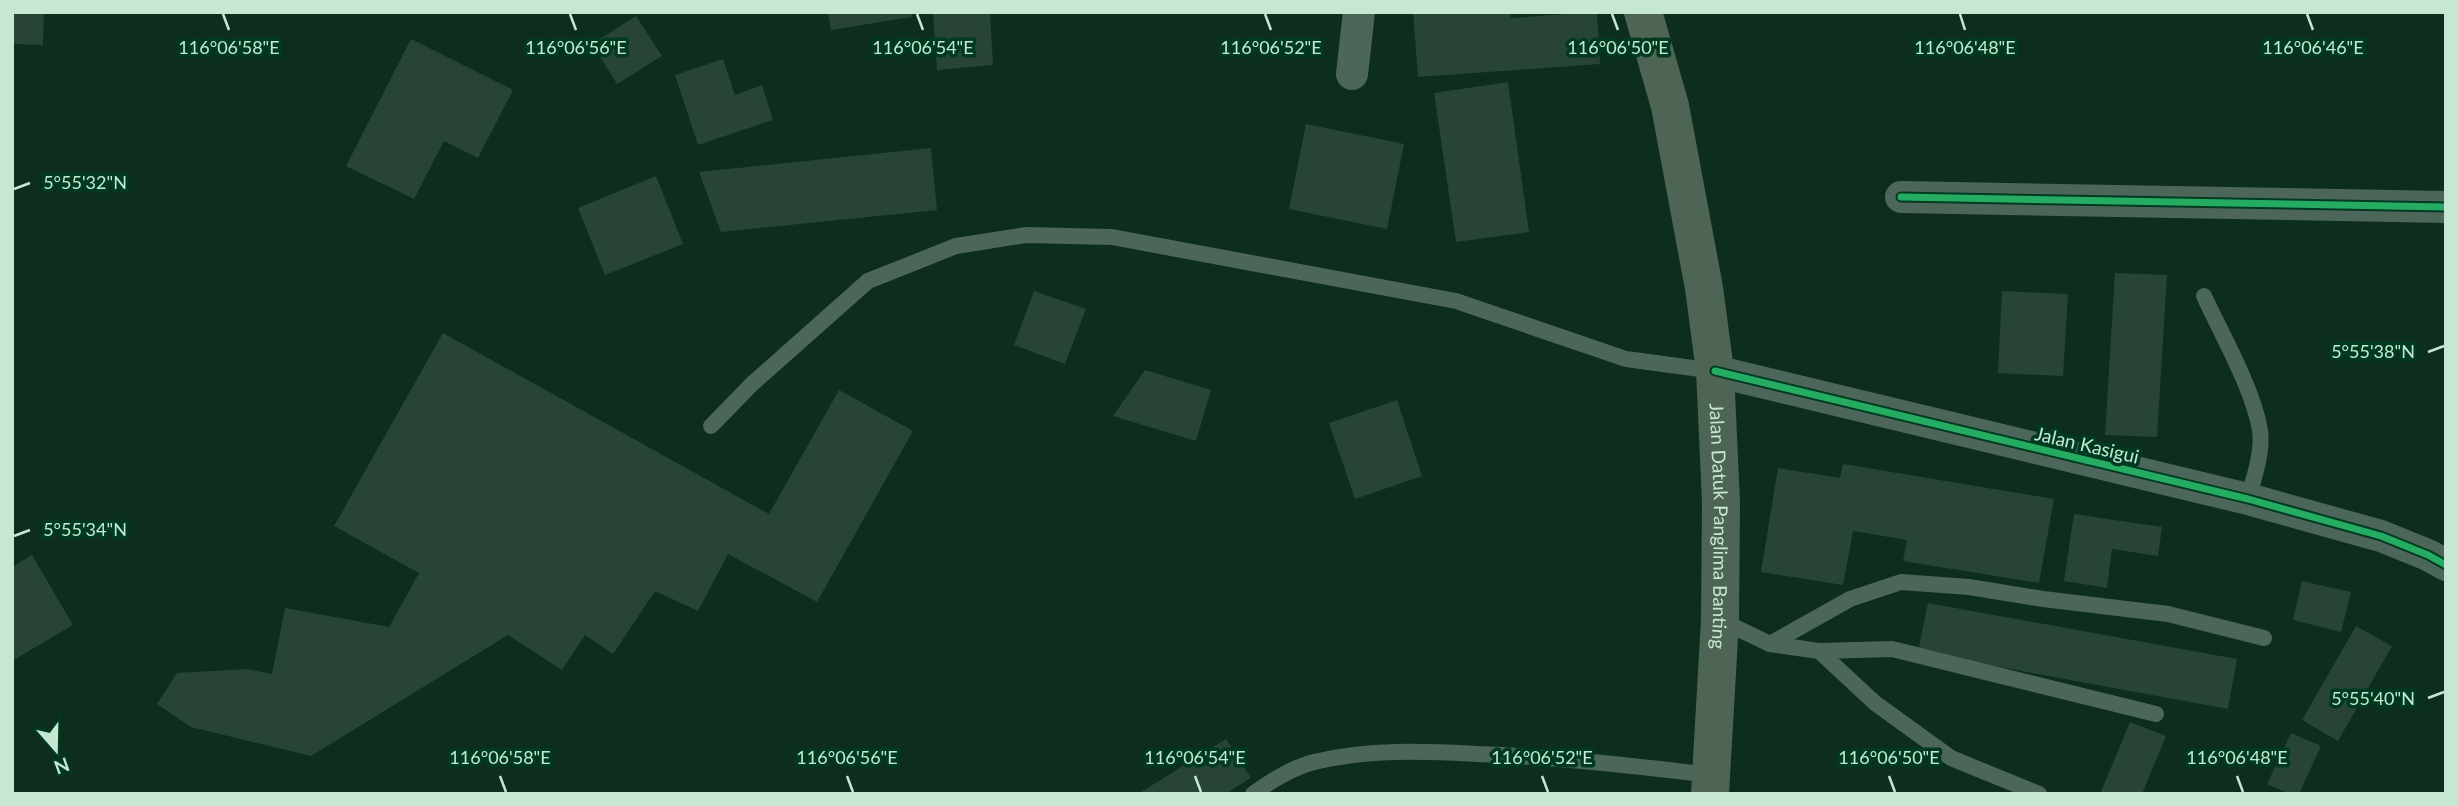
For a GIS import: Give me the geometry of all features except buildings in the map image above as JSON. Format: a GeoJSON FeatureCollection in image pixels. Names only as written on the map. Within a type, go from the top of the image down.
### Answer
{"type":"FeatureCollection","features":[{"type":"Feature","properties":{"kind":"main road","name":"Jalan Datuk Panglima Banting"},"geometry":{"type":"LineString","coordinates":[[1643,12],[1670,106],[1704,288],[1715,371],[1721,502],[1720,620],[1711,784]]}},
{"type":"Feature","properties":{"kind":"street"},"geometry":{"type":"LineString","coordinates":[[1352,74],[1359,12]]}},
{"type":"Feature","properties":{"kind":"street"},"geometry":{"type":"LineString","coordinates":[[1901,197],[2446,207]]}},
{"type":"Feature","properties":{"kind":"street","name":"Jalan Kasigui"},"geometry":{"type":"LineString","coordinates":[[1715,371],[2248,499],[2440,551]]}},
{"type":"Feature","properties":{"kind":"lane"},"geometry":{"type":"LineString","coordinates":[[711,426],[752,384],[869,281],[956,246],[1026,235],[1112,237],[1456,300],[1626,359],[1715,371]]}},
{"type":"Feature","properties":{"kind":"lane"},"geometry":{"type":"LineString","coordinates":[[2204,296],[2248,392],[2260,431],[2259,460],[2248,499]]}},
{"type":"Feature","properties":{"kind":"lane"},"geometry":{"type":"LineString","coordinates":[[1770,644],[1850,599],[1901,582],[1969,587],[2168,614],[2264,638]]}},
{"type":"Feature","properties":{"kind":"lane"},"geometry":{"type":"LineString","coordinates":[[1720,620],[1770,644],[1819,651],[1892,649],[2156,714]]}},
{"type":"Feature","properties":{"kind":"lane"},"geometry":{"type":"LineString","coordinates":[[1819,651],[1875,703],[1951,758],[2039,794]]}},
{"type":"Feature","properties":{"kind":"lane"},"geometry":{"type":"LineString","coordinates":[[1253,794],[1275,777],[1312,762],[1374,752],[1514,755],[1607,762],[1711,784]]}},
{"type":"Feature","properties":{"kind":"cycle path"},"geometry":{"type":"LineString","coordinates":[[1901,197],[2446,207]]}},
{"type":"Feature","properties":{"kind":"cycle path"},"geometry":{"type":"LineString","coordinates":[[1715,371],[2248,499],[2381,536],[2446,565]]}}]}
